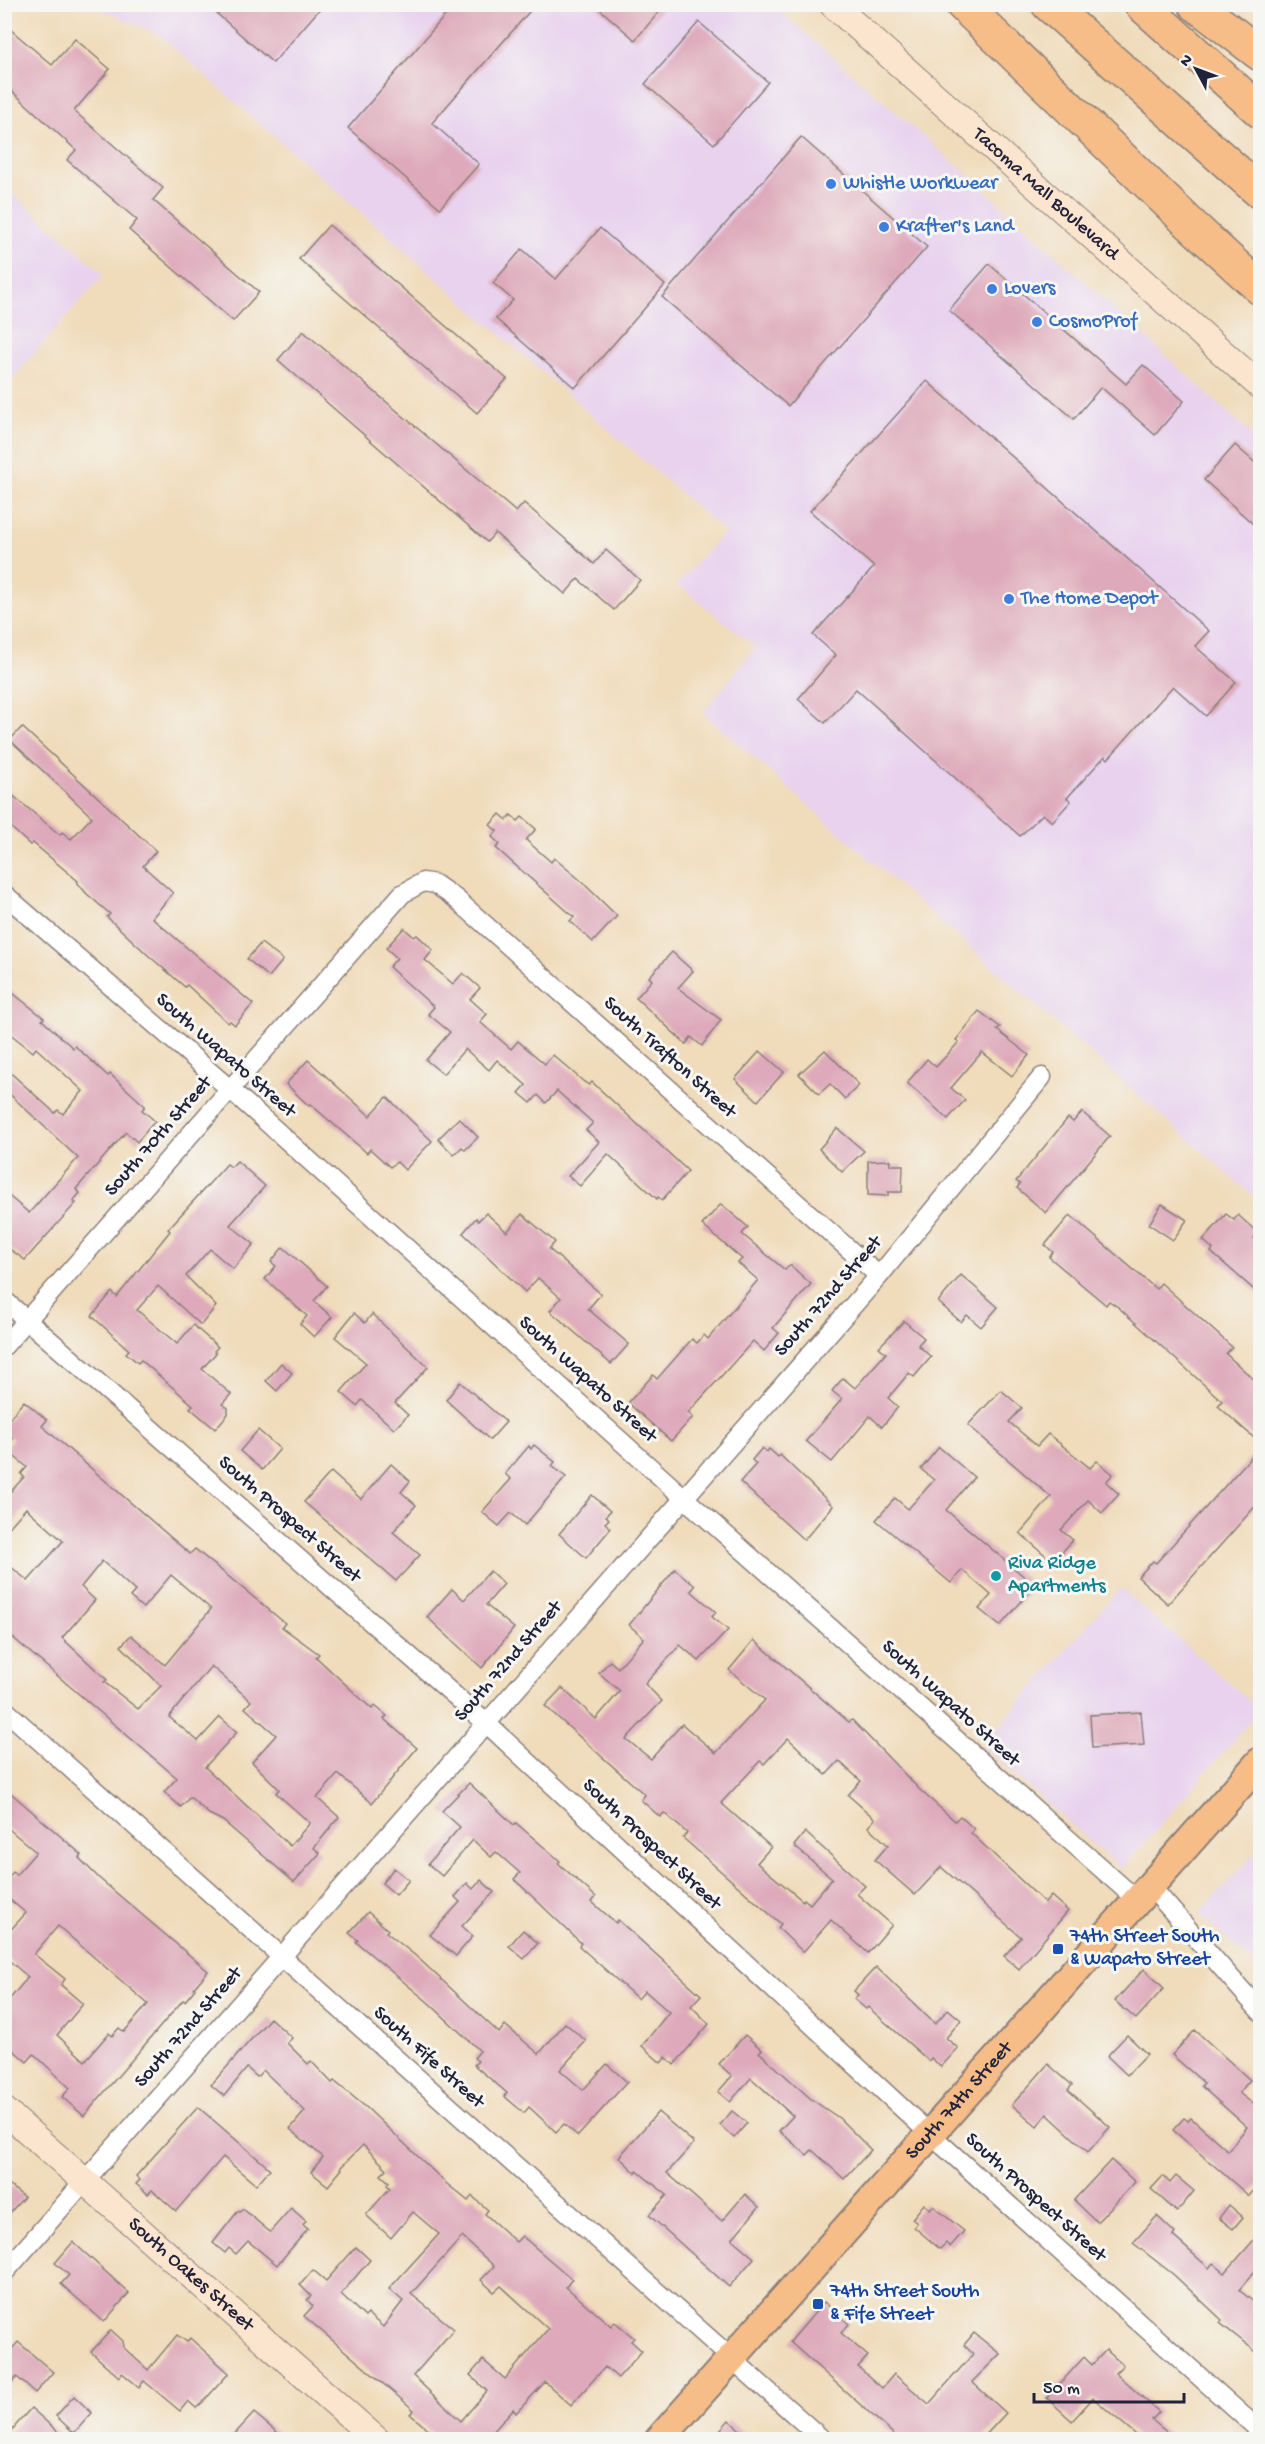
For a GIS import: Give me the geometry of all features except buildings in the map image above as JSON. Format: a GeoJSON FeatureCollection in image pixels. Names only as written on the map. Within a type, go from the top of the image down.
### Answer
{"type":"FeatureCollection","features":[{"type":"Feature","properties":{"kind":"highway"},"geometry":{"type":"LineString","coordinates":[[962,4],[1187,221],[1260,288]]}},
{"type":"Feature","properties":{"kind":"highway"},"geometry":{"type":"LineString","coordinates":[[1048,4],[1260,192]]}},
{"type":"Feature","properties":{"kind":"highway"},"geometry":{"type":"LineString","coordinates":[[1141,4],[1260,111]]}},
{"type":"Feature","properties":{"kind":"highway"},"geometry":{"type":"LineString","coordinates":[[1195,4],[1260,54]]}},
{"type":"Feature","properties":{"kind":"highway"},"geometry":{"type":"LineString","coordinates":[[1187,221],[1260,299]]}},
{"type":"Feature","properties":{"kind":"main road","name":"Tacoma Mall Boulevard"},"geometry":{"type":"LineString","coordinates":[[832,4],[1260,386]]}},
{"type":"Feature","properties":{"kind":"main road","name":"South 74th Street"},"geometry":{"type":"LineString","coordinates":[[659,2439],[1260,1762]]}},
{"type":"Feature","properties":{"kind":"main road","name":"South Oakes Street"},"geometry":{"type":"LineString","coordinates":[[4,2110],[377,2439]]}},
{"type":"Feature","properties":{"kind":"street","name":"South 70th Street"},"geometry":{"type":"LineString","coordinates":[[4,1346],[402,894],[423,882]]}},
{"type":"Feature","properties":{"kind":"street","name":"South Trafton Street"},"geometry":{"type":"LineString","coordinates":[[423,882],[435,884],[455,898],[879,1276]]}},
{"type":"Feature","properties":{"kind":"street","name":"South Wapato Street"},"geometry":{"type":"LineString","coordinates":[[4,894],[231,1090],[683,1497],[1145,1894],[1260,2012]]}},
{"type":"Feature","properties":{"kind":"street","name":"South 72nd Street"},"geometry":{"type":"LineString","coordinates":[[4,2273],[879,1276],[1042,1077]]}},
{"type":"Feature","properties":{"kind":"street","name":"South Prospect Street"},"geometry":{"type":"LineString","coordinates":[[4,1300],[486,1723],[930,2134],[1260,2431]]}},
{"type":"Feature","properties":{"kind":"street","name":"South Fife Street"},"geometry":{"type":"LineString","coordinates":[[4,1709],[823,2439]]}},
{"type":"Feature","properties":{"kind":"shaded area"},"geometry":{"type":"Polygon","coordinates":[[[92,5],[773,5],[979,185],[1260,442],[1260,1202],[703,713],[756,647],[677,584],[725,532],[158,34],[92,5]]]}},
{"type":"Feature","properties":{"kind":"shaded area"},"geometry":{"type":"Polygon","coordinates":[[[5,187],[104,274],[5,387],[5,187]]]}},
{"type":"Feature","properties":{"kind":"shaded area"},"geometry":{"type":"Polygon","coordinates":[[[1120,1588],[1260,1710],[1122,1869],[982,1746],[1120,1588]]]}},
{"type":"Feature","properties":{"kind":"shaded area"},"geometry":{"type":"Polygon","coordinates":[[[1260,1848],[1260,1969],[1199,1914],[1260,1848]]]}},
{"type":"Feature","properties":{"kind":"place","name":"Whistle Workwear"},"geometry":{"type":"Point","coordinates":[831,184]}},
{"type":"Feature","properties":{"kind":"place","name":"Krafter's Land"},"geometry":{"type":"Point","coordinates":[884,227]}},
{"type":"Feature","properties":{"kind":"place","name":"Lovers"},"geometry":{"type":"Point","coordinates":[992,289]}},
{"type":"Feature","properties":{"kind":"place","name":"CosmoProf"},"geometry":{"type":"Point","coordinates":[1037,322]}},
{"type":"Feature","properties":{"kind":"place","name":"The Home Depot"},"geometry":{"type":"Point","coordinates":[1009,599]}},
{"type":"Feature","properties":{"kind":"place","name":"Riva Ridge Apartments"},"geometry":{"type":"Point","coordinates":[996,1576]}},
{"type":"Feature","properties":{"kind":"place","name":"74th Street South & Wapato Street"},"geometry":{"type":"Point","coordinates":[1058,1949]}},
{"type":"Feature","properties":{"kind":"place","name":"74th Street South & Fife Street"},"geometry":{"type":"Point","coordinates":[818,2304]}}]}
